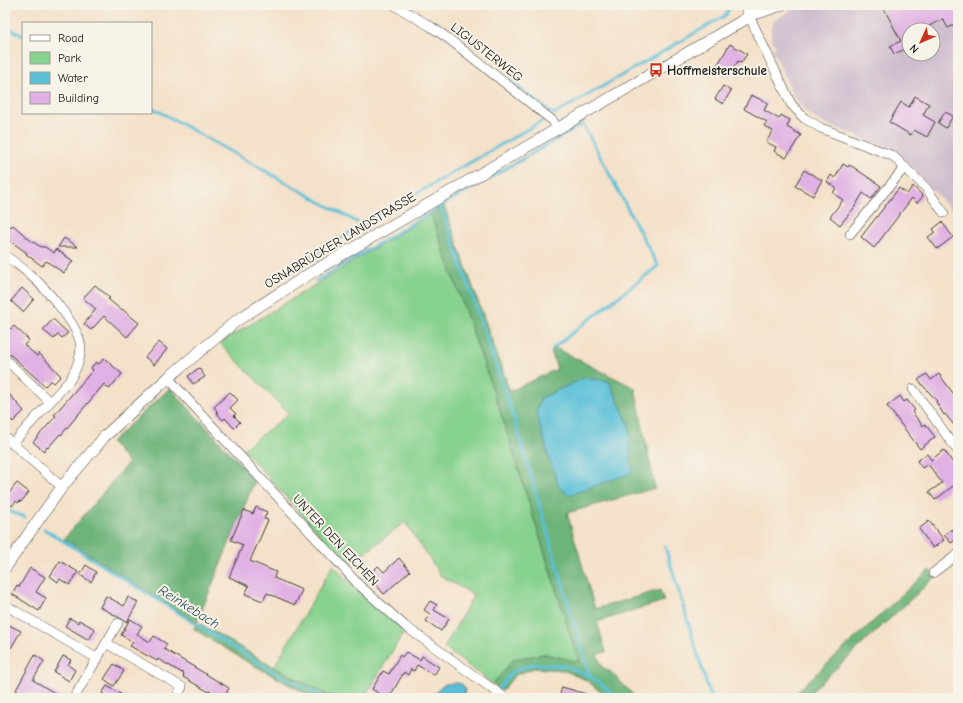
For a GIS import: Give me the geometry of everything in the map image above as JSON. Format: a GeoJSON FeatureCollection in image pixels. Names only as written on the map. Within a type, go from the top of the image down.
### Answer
{"type":"FeatureCollection","features":[{"type":"Feature","properties":{"kind":"street","name":"LIGUSTERWEG"},"geometry":{"type":"LineString","coordinates":[[394,5],[449,39],[553,121],[557,128]]}},
{"type":"Feature","properties":{"kind":"street"},"geometry":{"type":"LineString","coordinates":[[744,5],[752,16],[791,104],[804,118],[821,128],[893,156],[926,188],[944,213]]}},
{"type":"Feature","properties":{"kind":"street","name":"OSNABRÜCKER LANDSTRASSE"},"geometry":{"type":"LineString","coordinates":[[5,568],[38,518],[105,436],[168,378],[236,321],[314,270],[752,16],[765,5]]}},
{"type":"Feature","properties":{"kind":"street","name":"OSNABRÜCKER LANDSTRASSE"},"geometry":{"type":"LineString","coordinates":[[752,16],[781,5]]}},
{"type":"Feature","properties":{"kind":"street"},"geometry":{"type":"LineString","coordinates":[[850,234],[905,167]]}},
{"type":"Feature","properties":{"kind":"street"},"geometry":{"type":"LineString","coordinates":[[5,255],[30,275],[59,306],[75,328],[81,343],[76,370],[70,380],[12,444]]}},
{"type":"Feature","properties":{"kind":"street"},"geometry":{"type":"LineString","coordinates":[[5,359],[50,402]]}},
{"type":"Feature","properties":{"kind":"street","name":"UNTER DEN EICHEN"},"geometry":{"type":"LineString","coordinates":[[168,378],[359,585],[405,626],[504,697]]}},
{"type":"Feature","properties":{"kind":"street"},"geometry":{"type":"LineString","coordinates":[[913,389],[958,451]]}},
{"type":"Feature","properties":{"kind":"street"},"geometry":{"type":"LineString","coordinates":[[5,437],[62,487]]}},
{"type":"Feature","properties":{"kind":"street"},"geometry":{"type":"LineString","coordinates":[[933,573],[958,554]]}},
{"type":"Feature","properties":{"kind":"street"},"geometry":{"type":"LineString","coordinates":[[5,605],[98,658]]}},
{"type":"Feature","properties":{"kind":"street"},"geometry":{"type":"LineString","coordinates":[[74,698],[118,623]]}},
{"type":"Feature","properties":{"kind":"street"},"geometry":{"type":"LineString","coordinates":[[106,643],[182,687],[176,698]]}},
{"type":"Feature","properties":{"kind":"shaded area"},"geometry":{"type":"Polygon","coordinates":[[[798,5],[958,5],[958,217],[896,151],[821,122],[808,114],[796,100],[772,49],[776,47],[771,38],[771,28],[774,21],[798,5]]]}},
{"type":"Feature","properties":{"kind":"green space"},"geometry":{"type":"Polygon","coordinates":[[[444,206],[510,391],[557,369],[551,351],[555,348],[635,388],[655,488],[567,513],[595,609],[660,590],[664,601],[597,622],[606,652],[597,654],[602,667],[611,672],[636,698],[608,698],[586,680],[563,670],[534,668],[515,675],[502,691],[493,684],[514,659],[545,654],[579,662],[499,407],[431,214],[444,206]]]}},
{"type":"Feature","properties":{"kind":"green space"},"geometry":{"type":"Polygon","coordinates":[[[431,214],[499,407],[579,663],[545,654],[514,659],[493,684],[444,648],[474,595],[441,576],[405,522],[348,566],[243,449],[289,414],[220,343],[431,214]]]}},
{"type":"Feature","properties":{"kind":"green space"},"geometry":{"type":"Polygon","coordinates":[[[170,388],[255,480],[197,622],[274,667],[333,698],[314,698],[246,661],[194,629],[196,622],[64,539],[128,463],[111,442],[170,388]]]}},
{"type":"Feature","properties":{"kind":"green space"},"geometry":{"type":"Polygon","coordinates":[[[333,565],[356,589],[405,630],[364,698],[333,698],[274,667],[333,565]]]}},
{"type":"Feature","properties":{"kind":"green space"},"geometry":{"type":"Polygon","coordinates":[[[929,570],[935,577],[804,698],[790,698],[929,570]]]}},
{"type":"Feature","properties":{"kind":"water"},"geometry":{"type":"Polygon","coordinates":[[[584,378],[609,381],[629,425],[632,473],[569,495],[559,487],[536,412],[541,398],[584,378]]]}},
{"type":"Feature","properties":{"kind":"water"},"geometry":{"type":"Polygon","coordinates":[[[445,684],[462,684],[465,689],[464,696],[461,698],[429,698],[445,684]]]}},
{"type":"Feature","properties":{"kind":"building"},"geometry":{"type":"Polygon","coordinates":[[[882,5],[958,5],[958,23],[948,28],[943,19],[937,22],[901,22],[901,41],[882,5]]]}},
{"type":"Feature","properties":{"kind":"building"},"geometry":{"type":"Polygon","coordinates":[[[901,41],[901,51],[894,54],[890,46],[901,41]]]}},
{"type":"Feature","properties":{"kind":"building"},"geometry":{"type":"Polygon","coordinates":[[[730,44],[747,54],[741,63],[738,61],[728,77],[715,69],[730,44]]]}},
{"type":"Feature","properties":{"kind":"building"},"geometry":{"type":"Polygon","coordinates":[[[723,86],[731,91],[723,104],[715,99],[723,86]]]}},
{"type":"Feature","properties":{"kind":"building"},"geometry":{"type":"Polygon","coordinates":[[[751,95],[768,103],[764,110],[779,119],[781,115],[790,120],[787,127],[801,135],[786,158],[774,151],[776,147],[766,142],[773,131],[764,126],[767,122],[744,109],[751,95]]]}},
{"type":"Feature","properties":{"kind":"building"},"geometry":{"type":"Polygon","coordinates":[[[915,96],[929,104],[923,115],[935,122],[927,137],[914,130],[911,135],[889,122],[901,102],[909,107],[915,96]]]}},
{"type":"Feature","properties":{"kind":"building"},"geometry":{"type":"Polygon","coordinates":[[[945,112],[953,116],[946,128],[938,123],[945,112]]]}},
{"type":"Feature","properties":{"kind":"building"},"geometry":{"type":"Polygon","coordinates":[[[843,164],[848,167],[849,165],[853,167],[881,186],[871,199],[863,193],[854,208],[840,225],[830,217],[843,200],[833,193],[836,188],[827,182],[831,175],[835,178],[843,164]]]}},
{"type":"Feature","properties":{"kind":"building"},"geometry":{"type":"Polygon","coordinates":[[[804,170],[822,180],[813,196],[795,186],[804,170]]]}},
{"type":"Feature","properties":{"kind":"building"},"geometry":{"type":"Polygon","coordinates":[[[913,186],[923,196],[917,203],[912,198],[874,248],[861,237],[899,188],[907,194],[913,186]]]}},
{"type":"Feature","properties":{"kind":"building"},"geometry":{"type":"Polygon","coordinates":[[[5,222],[11,227],[13,225],[30,240],[41,247],[45,247],[54,253],[56,249],[73,261],[64,273],[46,261],[42,266],[5,236],[5,222]]]}},
{"type":"Feature","properties":{"kind":"building"},"geometry":{"type":"Polygon","coordinates":[[[942,222],[953,237],[937,249],[928,237],[935,232],[933,229],[942,222]]]}},
{"type":"Feature","properties":{"kind":"building"},"geometry":{"type":"Polygon","coordinates":[[[64,238],[78,247],[58,247],[64,238]]]}},
{"type":"Feature","properties":{"kind":"building"},"geometry":{"type":"Polygon","coordinates":[[[95,285],[110,298],[108,299],[139,323],[127,337],[104,316],[91,330],[84,324],[96,309],[83,298],[95,285]]]}},
{"type":"Feature","properties":{"kind":"building"},"geometry":{"type":"Polygon","coordinates":[[[22,288],[34,299],[23,312],[11,301],[22,288]]]}},
{"type":"Feature","properties":{"kind":"building"},"geometry":{"type":"Polygon","coordinates":[[[53,319],[68,333],[62,338],[58,334],[54,339],[43,330],[53,319]]]}},
{"type":"Feature","properties":{"kind":"building"},"geometry":{"type":"Polygon","coordinates":[[[5,323],[11,329],[14,326],[29,340],[24,345],[37,356],[39,353],[61,376],[54,383],[50,381],[45,386],[5,350],[5,323]]]}},
{"type":"Feature","properties":{"kind":"building"},"geometry":{"type":"Polygon","coordinates":[[[159,342],[167,349],[154,365],[145,357],[159,342]]]}},
{"type":"Feature","properties":{"kind":"building"},"geometry":{"type":"Polygon","coordinates":[[[104,358],[122,374],[109,389],[104,384],[61,435],[60,434],[44,451],[33,442],[93,370],[91,368],[96,362],[99,364],[104,358]]]}},
{"type":"Feature","properties":{"kind":"building"},"geometry":{"type":"Polygon","coordinates":[[[199,368],[205,377],[193,384],[188,376],[199,368]]]}},
{"type":"Feature","properties":{"kind":"building"},"geometry":{"type":"Polygon","coordinates":[[[927,374],[931,380],[939,374],[958,400],[958,430],[945,414],[944,415],[936,402],[937,401],[918,380],[927,374]]]}},
{"type":"Feature","properties":{"kind":"building"},"geometry":{"type":"Polygon","coordinates":[[[230,392],[238,400],[230,408],[236,414],[234,416],[240,422],[234,428],[225,418],[223,420],[216,412],[217,411],[214,407],[230,392]]]}},
{"type":"Feature","properties":{"kind":"building"},"geometry":{"type":"Polygon","coordinates":[[[9,394],[24,411],[13,422],[5,414],[5,399],[9,394]]]}},
{"type":"Feature","properties":{"kind":"building"},"geometry":{"type":"Polygon","coordinates":[[[900,396],[904,402],[907,400],[915,410],[912,412],[923,426],[925,424],[935,437],[920,449],[887,406],[900,396]]]}},
{"type":"Feature","properties":{"kind":"building"},"geometry":{"type":"Polygon","coordinates":[[[944,450],[958,470],[958,492],[953,486],[935,500],[929,492],[942,483],[928,464],[922,468],[917,461],[927,454],[931,460],[944,450]]]}},
{"type":"Feature","properties":{"kind":"building"},"geometry":{"type":"Polygon","coordinates":[[[17,483],[29,492],[21,502],[20,501],[18,503],[16,501],[12,506],[5,501],[5,498],[17,483]]]}},
{"type":"Feature","properties":{"kind":"building"},"geometry":{"type":"Polygon","coordinates":[[[256,507],[267,512],[264,519],[268,520],[250,561],[276,572],[274,578],[302,590],[295,605],[267,593],[263,601],[245,594],[249,586],[229,577],[243,545],[231,540],[244,510],[253,514],[256,507]]]}},
{"type":"Feature","properties":{"kind":"building"},"geometry":{"type":"Polygon","coordinates":[[[929,521],[944,540],[933,548],[919,529],[929,521]]]}},
{"type":"Feature","properties":{"kind":"building"},"geometry":{"type":"Polygon","coordinates":[[[952,529],[958,538],[951,543],[944,535],[952,529]]]}},
{"type":"Feature","properties":{"kind":"building"},"geometry":{"type":"Polygon","coordinates":[[[399,558],[410,571],[384,594],[368,576],[378,566],[384,572],[399,558]]]}},
{"type":"Feature","properties":{"kind":"building"},"geometry":{"type":"Polygon","coordinates":[[[60,561],[78,572],[69,585],[60,579],[58,582],[50,576],[60,561]]]}},
{"type":"Feature","properties":{"kind":"building"},"geometry":{"type":"Polygon","coordinates":[[[86,565],[96,572],[91,582],[80,575],[86,565]]]}},
{"type":"Feature","properties":{"kind":"building"},"geometry":{"type":"Polygon","coordinates":[[[30,568],[45,577],[36,592],[46,598],[39,611],[12,594],[17,585],[19,587],[30,568]]]}},
{"type":"Feature","properties":{"kind":"building"},"geometry":{"type":"Polygon","coordinates":[[[106,596],[124,606],[128,597],[138,602],[127,622],[100,607],[106,596]]]}},
{"type":"Feature","properties":{"kind":"building"},"geometry":{"type":"Polygon","coordinates":[[[430,601],[437,605],[434,610],[449,619],[441,631],[426,621],[430,614],[424,610],[430,601]]]}},
{"type":"Feature","properties":{"kind":"building"},"geometry":{"type":"Polygon","coordinates":[[[70,618],[78,623],[79,620],[95,629],[89,640],[65,626],[70,618]]]}},
{"type":"Feature","properties":{"kind":"building"},"geometry":{"type":"Polygon","coordinates":[[[130,619],[142,626],[137,634],[150,642],[154,636],[167,644],[164,649],[229,688],[224,698],[210,691],[209,692],[183,677],[184,674],[158,659],[157,661],[130,646],[133,642],[121,635],[130,619]]]}},
{"type":"Feature","properties":{"kind":"building"},"geometry":{"type":"Polygon","coordinates":[[[5,623],[21,631],[11,648],[5,645],[5,623]]]}},
{"type":"Feature","properties":{"kind":"building"},"geometry":{"type":"Polygon","coordinates":[[[406,652],[420,660],[422,656],[439,667],[434,675],[417,665],[414,671],[411,669],[408,675],[404,672],[389,698],[386,698],[372,689],[383,671],[389,674],[400,655],[402,657],[406,652]]]}},
{"type":"Feature","properties":{"kind":"building"},"geometry":{"type":"Polygon","coordinates":[[[35,655],[44,661],[33,680],[63,698],[39,698],[26,691],[24,695],[16,690],[35,655]]]}},
{"type":"Feature","properties":{"kind":"building"},"geometry":{"type":"Polygon","coordinates":[[[63,656],[71,660],[68,665],[75,670],[69,681],[54,672],[63,656]]]}},
{"type":"Feature","properties":{"kind":"building"},"geometry":{"type":"Polygon","coordinates":[[[114,664],[124,671],[114,686],[104,679],[114,664]]]}},
{"type":"Feature","properties":{"kind":"building"},"geometry":{"type":"Polygon","coordinates":[[[107,686],[127,698],[109,698],[102,693],[107,686]]]}},
{"type":"Feature","properties":{"kind":"building"},"geometry":{"type":"Polygon","coordinates":[[[562,687],[593,696],[593,698],[559,698],[562,687]]]}},
{"type":"Feature","properties":{"kind":"waterway"},"geometry":{"type":"LineString","coordinates":[[506,78],[550,112],[555,114],[726,15],[730,5]]}},
{"type":"Feature","properties":{"kind":"waterway"},"geometry":{"type":"LineString","coordinates":[[435,23],[450,34]]}},
{"type":"Feature","properties":{"kind":"waterway"},"geometry":{"type":"LineString","coordinates":[[5,26],[22,35]]}},
{"type":"Feature","properties":{"kind":"waterway"},"geometry":{"type":"LineString","coordinates":[[152,108],[362,225]]}},
{"type":"Feature","properties":{"kind":"waterway"},"geometry":{"type":"LineString","coordinates":[[288,271],[362,225],[542,121]]}},
{"type":"Feature","properties":{"kind":"waterway"},"geometry":{"type":"LineString","coordinates":[[316,281],[441,206],[583,124],[658,266],[553,348]]}},
{"type":"Feature","properties":{"kind":"waterway"},"geometry":{"type":"LineString","coordinates":[[441,206],[513,415],[590,677]]}},
{"type":"Feature","properties":{"kind":"waterway","name":"Reinkebach"},"geometry":{"type":"LineString","coordinates":[[5,510],[25,517]]}},
{"type":"Feature","properties":{"kind":"waterway","name":"Reinkebach"},"geometry":{"type":"LineString","coordinates":[[44,529],[272,671],[326,698]]}},
{"type":"Feature","properties":{"kind":"waterway"},"geometry":{"type":"LineString","coordinates":[[665,546],[711,698]]}},
{"type":"Feature","properties":{"kind":"waterway","name":"Reinkebach"},"geometry":{"type":"LineString","coordinates":[[491,698],[513,671],[534,664],[566,666],[601,684],[616,698]]}},
{"type":"Feature","properties":{"kind":"place","name":"Hoffmeisterschule"},"geometry":{"type":"Point","coordinates":[656,70]}}]}
